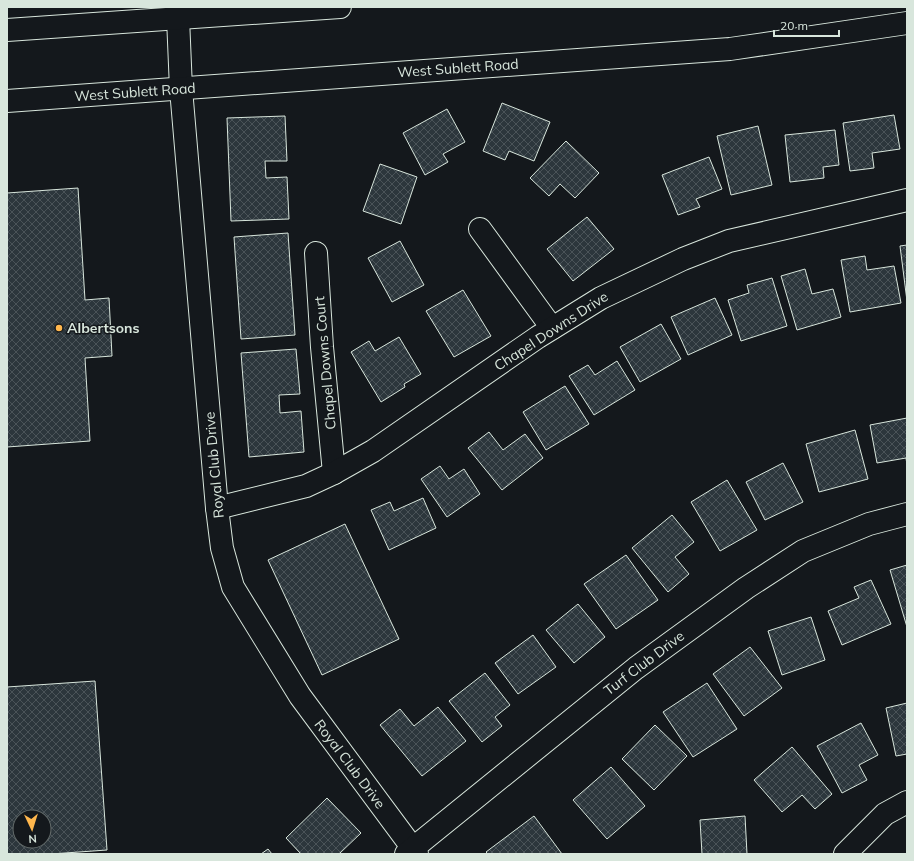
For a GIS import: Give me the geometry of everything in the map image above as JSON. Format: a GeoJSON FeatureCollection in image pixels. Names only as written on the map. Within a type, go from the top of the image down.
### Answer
{"type":"FeatureCollection","features":[{"type":"Feature","properties":{"kind":"street"},"geometry":{"type":"LineString","coordinates":[[7,30],[340,7]]}},
{"type":"Feature","properties":{"kind":"street","name":"Royal Club Drive"},"geometry":{"type":"LineString","coordinates":[[178,18],[181,89],[217,508],[222,548],[233,586],[300,696],[412,852]]}},
{"type":"Feature","properties":{"kind":"street","name":"West Sublett Road"},"geometry":{"type":"LineString","coordinates":[[7,101],[730,48],[907,23]]}},
{"type":"Feature","properties":{"kind":"street","name":"Chapel Downs Drive"},"geometry":{"type":"LineString","coordinates":[[217,508],[306,486],[334,473],[373,451],[552,328],[601,298],[683,259],[729,241],[907,200]]}},
{"type":"Feature","properties":{"kind":"street"},"geometry":{"type":"LineString","coordinates":[[480,229],[552,328]]}},
{"type":"Feature","properties":{"kind":"street","name":"Chapel Downs Court"},"geometry":{"type":"LineString","coordinates":[[316,253],[322,347],[334,473]]}},
{"type":"Feature","properties":{"kind":"street","name":"Turf Club Drive"},"geometry":{"type":"LineString","coordinates":[[412,852],[636,668],[746,588],[803,551],[869,524],[907,514]]}},
{"type":"Feature","properties":{"kind":"street"},"geometry":{"type":"LineString","coordinates":[[845,854],[885,814],[907,802]]}},
{"type":"Feature","properties":{"kind":"building"},"geometry":{"type":"Polygon","coordinates":[[[502,103],[550,122],[534,161],[509,151],[505,160],[483,151],[502,103]]]}},
{"type":"Feature","properties":{"kind":"building"},"geometry":{"type":"Polygon","coordinates":[[[447,109],[465,142],[443,154],[448,162],[425,175],[403,133],[447,109]]]}},
{"type":"Feature","properties":{"kind":"building"},"geometry":{"type":"Polygon","coordinates":[[[894,115],[900,149],[872,153],[874,168],[850,171],[843,123],[894,115]]]}},
{"type":"Feature","properties":{"kind":"building"},"geometry":{"type":"Polygon","coordinates":[[[285,116],[287,161],[265,161],[266,178],[287,177],[289,219],[231,221],[227,118],[285,116]]]}},
{"type":"Feature","properties":{"kind":"building"},"geometry":{"type":"Polygon","coordinates":[[[758,126],[772,185],[731,195],[717,136],[758,126]]]}},
{"type":"Feature","properties":{"kind":"building"},"geometry":{"type":"Polygon","coordinates":[[[835,130],[839,165],[823,167],[824,178],[790,182],[785,135],[835,130]]]}},
{"type":"Feature","properties":{"kind":"building"},"geometry":{"type":"Polygon","coordinates":[[[566,141],[599,173],[575,198],[560,184],[549,196],[530,178],[566,141]]]}},
{"type":"Feature","properties":{"kind":"building"},"geometry":{"type":"Polygon","coordinates":[[[709,157],[722,189],[696,199],[700,207],[678,215],[662,175],[709,157]]]}},
{"type":"Feature","properties":{"kind":"building"},"geometry":{"type":"Polygon","coordinates":[[[380,164],[417,177],[401,224],[363,211],[380,164]]]}},
{"type":"Feature","properties":{"kind":"building","name":"Albertsons"},"geometry":{"type":"Polygon","coordinates":[[[78,188],[85,300],[109,298],[112,356],[85,358],[90,441],[7,447],[7,193],[78,188]]]}},
{"type":"Feature","properties":{"kind":"building"},"geometry":{"type":"Polygon","coordinates":[[[587,217],[614,249],[573,281],[547,249],[587,217]]]}},
{"type":"Feature","properties":{"kind":"building"},"geometry":{"type":"Polygon","coordinates":[[[288,233],[295,335],[241,339],[234,237],[288,233]]]}},
{"type":"Feature","properties":{"kind":"building"},"geometry":{"type":"Polygon","coordinates":[[[400,241],[424,285],[392,302],[368,258],[400,241]]]}},
{"type":"Feature","properties":{"kind":"building"},"geometry":{"type":"Polygon","coordinates":[[[907,245],[907,301],[900,246],[907,245]]]}},
{"type":"Feature","properties":{"kind":"building"},"geometry":{"type":"Polygon","coordinates":[[[865,256],[867,270],[894,266],[901,303],[850,312],[841,260],[865,256]]]}},
{"type":"Feature","properties":{"kind":"building"},"geometry":{"type":"Polygon","coordinates":[[[805,269],[812,294],[833,289],[841,317],[797,330],[781,276],[805,269]]]}},
{"type":"Feature","properties":{"kind":"building"},"geometry":{"type":"Polygon","coordinates":[[[772,278],[787,326],[741,341],[728,300],[749,293],[747,285],[772,278]]]}},
{"type":"Feature","properties":{"kind":"building"},"geometry":{"type":"Polygon","coordinates":[[[463,290],[491,336],[454,357],[426,311],[463,290]]]}},
{"type":"Feature","properties":{"kind":"building"},"geometry":{"type":"Polygon","coordinates":[[[715,298],[732,335],[688,355],[671,317],[715,298]]]}},
{"type":"Feature","properties":{"kind":"building"},"geometry":{"type":"Polygon","coordinates":[[[661,324],[681,359],[640,382],[620,347],[661,324]]]}},
{"type":"Feature","properties":{"kind":"building"},"geometry":{"type":"Polygon","coordinates":[[[399,337],[421,374],[404,384],[405,387],[381,402],[351,352],[369,341],[375,351],[399,337]]]}},
{"type":"Feature","properties":{"kind":"building"},"geometry":{"type":"Polygon","coordinates":[[[296,349],[300,394],[279,395],[280,413],[301,411],[304,452],[249,457],[241,353],[296,349]]]}},
{"type":"Feature","properties":{"kind":"building"},"geometry":{"type":"Polygon","coordinates":[[[617,361],[635,390],[594,415],[569,376],[588,365],[595,375],[617,361]]]}},
{"type":"Feature","properties":{"kind":"building"},"geometry":{"type":"Polygon","coordinates":[[[565,386],[589,424],[546,450],[523,412],[565,386]]]}},
{"type":"Feature","properties":{"kind":"building"},"geometry":{"type":"Polygon","coordinates":[[[907,418],[907,465],[906,458],[877,463],[870,425],[907,418]]]}},
{"type":"Feature","properties":{"kind":"building"},"geometry":{"type":"Polygon","coordinates":[[[855,430],[868,479],[819,492],[806,444],[855,430]]]}},
{"type":"Feature","properties":{"kind":"building"},"geometry":{"type":"Polygon","coordinates":[[[489,432],[503,450],[525,434],[543,458],[502,490],[468,448],[489,432]]]}},
{"type":"Feature","properties":{"kind":"building"},"geometry":{"type":"Polygon","coordinates":[[[783,463],[803,502],[765,520],[746,482],[783,463]]]}},
{"type":"Feature","properties":{"kind":"building"},"geometry":{"type":"Polygon","coordinates":[[[440,466],[449,479],[464,469],[480,494],[447,517],[421,479],[440,466]]]}},
{"type":"Feature","properties":{"kind":"building"},"geometry":{"type":"Polygon","coordinates":[[[727,480],[757,530],[720,551],[691,502],[727,480]]]}},
{"type":"Feature","properties":{"kind":"building"},"geometry":{"type":"Polygon","coordinates":[[[423,498],[436,528],[389,550],[371,510],[390,502],[394,511],[423,498]]]}},
{"type":"Feature","properties":{"kind":"building"},"geometry":{"type":"Polygon","coordinates":[[[672,515],[694,542],[675,557],[689,574],[668,592],[632,548],[672,515]]]}},
{"type":"Feature","properties":{"kind":"building"},"geometry":{"type":"Polygon","coordinates":[[[345,524],[399,639],[322,675],[268,560],[345,524]]]}},
{"type":"Feature","properties":{"kind":"building"},"geometry":{"type":"Polygon","coordinates":[[[626,555],[658,600],[616,629],[584,584],[626,555]]]}},
{"type":"Feature","properties":{"kind":"building"},"geometry":{"type":"Polygon","coordinates":[[[907,565],[907,627],[890,570],[907,565]]]}},
{"type":"Feature","properties":{"kind":"building"},"geometry":{"type":"Polygon","coordinates":[[[871,580],[891,624],[842,645],[828,611],[859,598],[854,587],[871,580]]]}},
{"type":"Feature","properties":{"kind":"building"},"geometry":{"type":"Polygon","coordinates":[[[578,604],[605,637],[574,663],[546,630],[578,604]]]}},
{"type":"Feature","properties":{"kind":"building"},"geometry":{"type":"Polygon","coordinates":[[[811,617],[825,660],[782,675],[768,631],[811,617]]]}},
{"type":"Feature","properties":{"kind":"building"},"geometry":{"type":"Polygon","coordinates":[[[533,635],[556,667],[518,694],[495,663],[533,635]]]}},
{"type":"Feature","properties":{"kind":"building"},"geometry":{"type":"Polygon","coordinates":[[[750,647],[782,688],[744,716],[713,674],[750,647]]]}},
{"type":"Feature","properties":{"kind":"building"},"geometry":{"type":"Polygon","coordinates":[[[485,673],[510,705],[495,717],[502,726],[482,742],[449,701],[485,673]]]}},
{"type":"Feature","properties":{"kind":"building"},"geometry":{"type":"Polygon","coordinates":[[[95,681],[107,850],[51,854],[7,854],[7,687],[95,681]]]}},
{"type":"Feature","properties":{"kind":"building"},"geometry":{"type":"Polygon","coordinates":[[[707,683],[737,729],[693,757],[663,712],[707,683]]]}},
{"type":"Feature","properties":{"kind":"building"},"geometry":{"type":"Polygon","coordinates":[[[907,703],[907,754],[896,756],[886,708],[907,703]]]}},
{"type":"Feature","properties":{"kind":"building"},"geometry":{"type":"Polygon","coordinates":[[[438,707],[466,741],[422,776],[380,725],[400,709],[414,726],[438,707]]]}},
{"type":"Feature","properties":{"kind":"building"},"geometry":{"type":"Polygon","coordinates":[[[861,723],[878,755],[859,765],[867,780],[842,793],[817,746],[861,723]]]}},
{"type":"Feature","properties":{"kind":"building"},"geometry":{"type":"Polygon","coordinates":[[[655,725],[687,756],[654,790],[622,759],[655,725]]]}},
{"type":"Feature","properties":{"kind":"building"},"geometry":{"type":"Polygon","coordinates":[[[792,747],[832,794],[815,809],[802,795],[782,812],[754,780],[792,747]]]}},
{"type":"Feature","properties":{"kind":"building"},"geometry":{"type":"Polygon","coordinates":[[[611,767],[645,806],[607,839],[573,800],[611,767]]]}},
{"type":"Feature","properties":{"kind":"building"},"geometry":{"type":"Polygon","coordinates":[[[327,798],[361,833],[339,854],[301,854],[286,838],[327,798]]]}},
{"type":"Feature","properties":{"kind":"building"},"geometry":{"type":"Polygon","coordinates":[[[534,816],[562,854],[488,854],[486,852],[534,816]]]}},
{"type":"Feature","properties":{"kind":"building"},"geometry":{"type":"Polygon","coordinates":[[[745,816],[747,854],[702,854],[700,820],[745,816]]]}},
{"type":"Feature","properties":{"kind":"building"},"geometry":{"type":"Polygon","coordinates":[[[268,849],[272,854],[261,854],[268,849]]]}},
{"type":"Feature","properties":{"kind":"place","name":"Albertsons"},"geometry":{"type":"Point","coordinates":[59,328]}}]}
